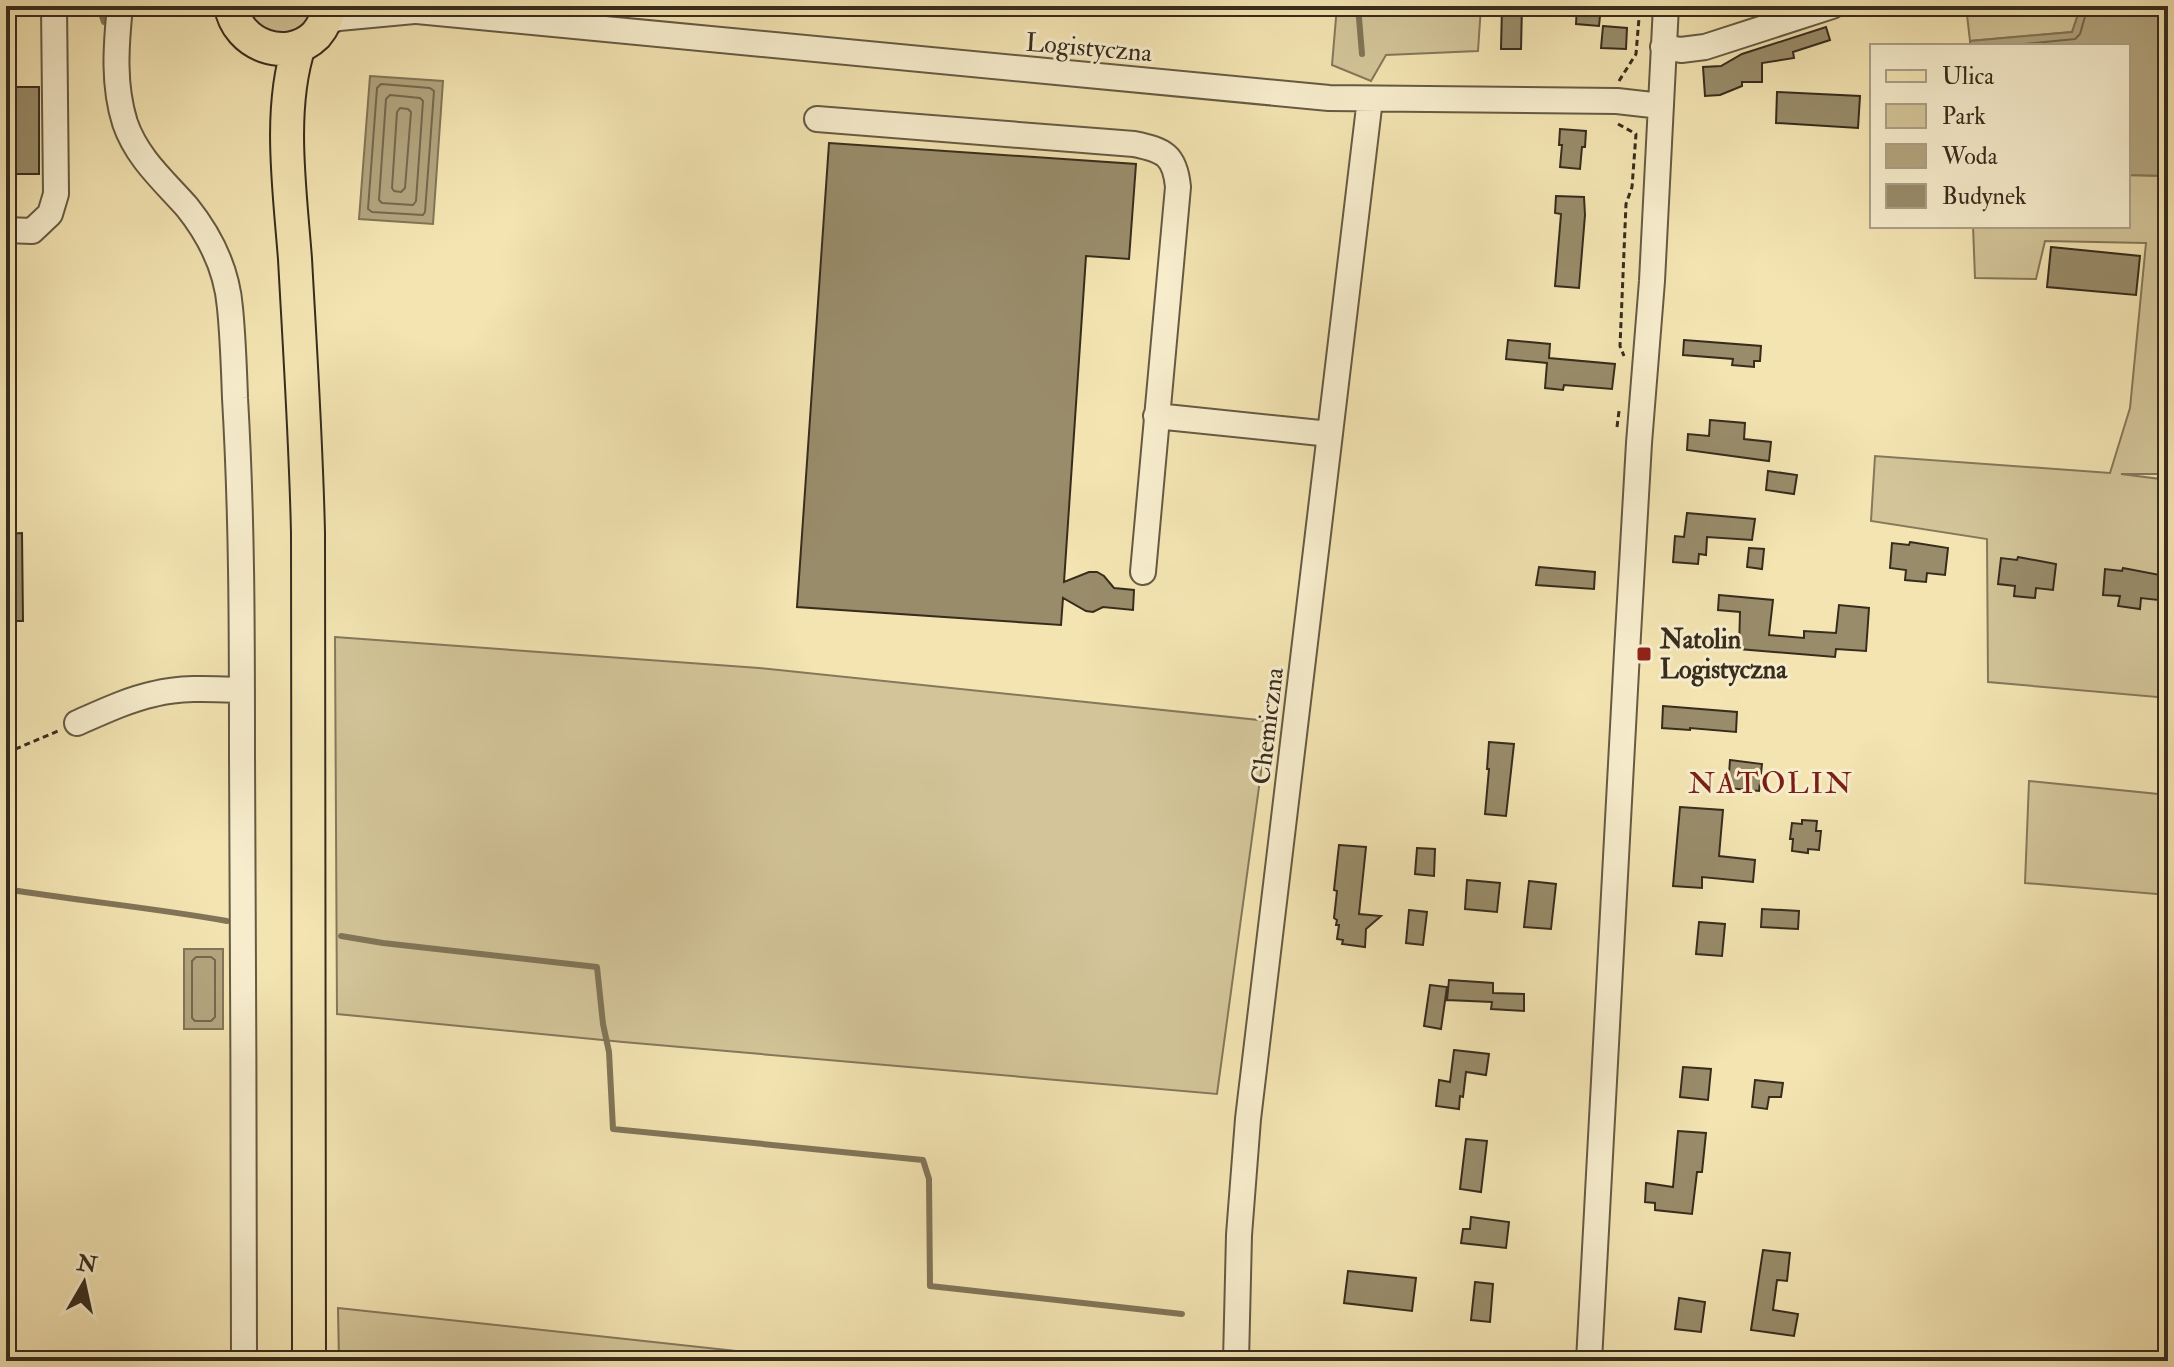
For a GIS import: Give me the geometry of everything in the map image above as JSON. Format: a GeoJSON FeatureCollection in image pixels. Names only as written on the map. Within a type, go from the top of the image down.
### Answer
{"type":"FeatureCollection","features":[{"type":"Feature","properties":{"kind":"main road"},"geometry":{"type":"LineString","coordinates":[[228,8],[249,38],[263,46],[281,50],[299,46],[315,37],[328,14]]}},
{"type":"Feature","properties":{"kind":"main road"},"geometry":{"type":"LineString","coordinates":[[263,46],[270,60],[286,129],[304,416],[308,533],[309,1361]]}},
{"type":"Feature","properties":{"kind":"main road"},"geometry":{"type":"LineString","coordinates":[[286,129],[294,60],[299,46]]}},
{"type":"Feature","properties":{"kind":"street"},"geometry":{"type":"LineString","coordinates":[[6,230],[32,231],[50,214],[56,194],[54,6]]}},
{"type":"Feature","properties":{"kind":"street"},"geometry":{"type":"LineString","coordinates":[[120,6],[117,78],[126,125],[154,173],[202,227],[225,276],[230,306],[240,476],[244,1361]]}},
{"type":"Feature","properties":{"kind":"street"},"geometry":{"type":"LineString","coordinates":[[1589,1361],[1666,6]]}},
{"type":"Feature","properties":{"kind":"street"},"geometry":{"type":"LineString","coordinates":[[1663,47],[1681,50],[1705,47],[1832,6]]}},
{"type":"Feature","properties":{"kind":"street","name":"Logistyczna"},"geometry":{"type":"LineString","coordinates":[[328,14],[339,18],[407,8],[614,18],[1317,97],[1617,101],[1661,106]]}},
{"type":"Feature","properties":{"kind":"street","name":"Chemiczna"},"geometry":{"type":"LineString","coordinates":[[1236,1361],[1239,1235],[1248,1119],[1370,99]]}},
{"type":"Feature","properties":{"kind":"street"},"geometry":{"type":"LineString","coordinates":[[817,119],[1134,144],[1150,147],[1167,156],[1176,168],[1178,187],[1143,572]]}},
{"type":"Feature","properties":{"kind":"street"},"geometry":{"type":"LineString","coordinates":[[1156,416],[1330,434]]}},
{"type":"Feature","properties":{"kind":"street"},"geometry":{"type":"LineString","coordinates":[[77,723],[157,693],[201,689],[242,690]]}},
{"type":"Feature","properties":{"kind":"path"},"geometry":{"type":"LineString","coordinates":[[1703,6],[1738,12],[1749,10]]}},
{"type":"Feature","properties":{"kind":"path"},"geometry":{"type":"LineString","coordinates":[[6,753],[77,723]]}},
{"type":"Feature","properties":{"kind":"green space"},"geometry":{"type":"Polygon","coordinates":[[[242,6],[318,6],[316,13],[296,34],[266,35],[242,6]]]}},
{"type":"Feature","properties":{"kind":"green space"},"geometry":{"type":"Polygon","coordinates":[[[1337,6],[1481,6],[1478,51],[1386,55],[1371,81],[1332,65],[1337,6]]]}},
{"type":"Feature","properties":{"kind":"green space"},"geometry":{"type":"Polygon","coordinates":[[[1966,6],[2081,6],[2072,32],[1970,41],[1966,6]]]}},
{"type":"Feature","properties":{"kind":"green space"},"geometry":{"type":"Polygon","coordinates":[[[2130,175],[2168,176],[2168,474],[2121,474],[2168,480],[2168,698],[1988,682],[1987,539],[1871,521],[1875,456],[2110,473],[2130,408],[2146,243],[2045,241],[2036,279],[1975,278],[1973,228],[2130,228],[2130,175]]]}},
{"type":"Feature","properties":{"kind":"green space"},"geometry":{"type":"Polygon","coordinates":[[[335,637],[759,668],[1268,721],[1217,1094],[337,1014],[335,637]]]}},
{"type":"Feature","properties":{"kind":"green space"},"geometry":{"type":"Polygon","coordinates":[[[2029,781],[2168,795],[2168,895],[2025,883],[2029,781]]]}},
{"type":"Feature","properties":{"kind":"green space"},"geometry":{"type":"Polygon","coordinates":[[[338,1308],[830,1361],[339,1361],[338,1308]]]}},
{"type":"Feature","properties":{"kind":"water"},"geometry":{"type":"Polygon","coordinates":[[[2081,6],[2168,6],[2168,176],[2130,175],[2130,44],[1970,44],[1970,41],[2072,32],[2081,6]]]}},
{"type":"Feature","properties":{"kind":"water"},"geometry":{"type":"Polygon","coordinates":[[[370,76],[443,81],[433,224],[359,219],[370,76]]]}},
{"type":"Feature","properties":{"kind":"water"},"geometry":{"type":"Polygon","coordinates":[[[184,949],[223,949],[223,1029],[184,1029],[184,949]]]}},
{"type":"Feature","properties":{"kind":"building"},"geometry":{"type":"Polygon","coordinates":[[[1502,6],[1522,6],[1521,49],[1501,49],[1502,6]]]}},
{"type":"Feature","properties":{"kind":"building"},"geometry":{"type":"Polygon","coordinates":[[[1577,6],[1601,6],[1599,26],[1576,24],[1577,6]]]}},
{"type":"Feature","properties":{"kind":"building"},"geometry":{"type":"Polygon","coordinates":[[[1603,26],[1627,28],[1626,49],[1601,48],[1603,26]]]}},
{"type":"Feature","properties":{"kind":"building"},"geometry":{"type":"Polygon","coordinates":[[[1826,27],[1830,40],[1793,52],[1794,58],[1762,63],[1762,82],[1742,82],[1742,86],[1720,95],[1705,96],[1703,67],[1721,66],[1742,54],[1826,27]]]}},
{"type":"Feature","properties":{"kind":"building"},"geometry":{"type":"Polygon","coordinates":[[[6,87],[39,87],[39,174],[6,174],[6,87]]]}},
{"type":"Feature","properties":{"kind":"building"},"geometry":{"type":"Polygon","coordinates":[[[1777,92],[1860,96],[1858,128],[1776,123],[1777,92]]]}},
{"type":"Feature","properties":{"kind":"building"},"geometry":{"type":"Polygon","coordinates":[[[1560,129],[1586,131],[1580,169],[1560,167],[1560,129]]]}},
{"type":"Feature","properties":{"kind":"building"},"geometry":{"type":"Polygon","coordinates":[[[829,143],[1136,164],[1129,259],[1086,256],[1064,582],[1097,572],[1114,588],[1134,590],[1133,610],[1103,607],[1093,612],[1086,611],[1063,598],[1061,625],[797,607],[829,143]]]}},
{"type":"Feature","properties":{"kind":"building"},"geometry":{"type":"Polygon","coordinates":[[[1556,196],[1584,197],[1579,288],[1555,286],[1561,214],[1555,213],[1556,196]]]}},
{"type":"Feature","properties":{"kind":"building"},"geometry":{"type":"Polygon","coordinates":[[[2051,247],[2140,256],[2136,295],[2047,287],[2051,247]]]}},
{"type":"Feature","properties":{"kind":"building"},"geometry":{"type":"Polygon","coordinates":[[[1508,340],[1550,344],[1549,358],[1615,364],[1612,389],[1564,385],[1563,390],[1545,388],[1547,363],[1506,359],[1508,340]]]}},
{"type":"Feature","properties":{"kind":"building"},"geometry":{"type":"Polygon","coordinates":[[[1684,340],[1761,346],[1760,361],[1754,361],[1754,367],[1732,365],[1733,359],[1683,355],[1684,340]]]}},
{"type":"Feature","properties":{"kind":"building"},"geometry":{"type":"Polygon","coordinates":[[[1710,420],[1745,423],[1744,439],[1771,442],[1769,461],[1687,450],[1688,434],[1709,436],[1710,420]]]}},
{"type":"Feature","properties":{"kind":"building"},"geometry":{"type":"Polygon","coordinates":[[[1768,471],[1797,475],[1794,494],[1766,490],[1768,471]]]}},
{"type":"Feature","properties":{"kind":"building"},"geometry":{"type":"Polygon","coordinates":[[[1687,513],[1755,519],[1752,540],[1707,537],[1706,555],[1699,554],[1698,564],[1673,562],[1675,536],[1684,537],[1687,513]]]}},
{"type":"Feature","properties":{"kind":"building"},"geometry":{"type":"Polygon","coordinates":[[[22,533],[23,621],[6,621],[6,534],[22,533]]]}},
{"type":"Feature","properties":{"kind":"building"},"geometry":{"type":"Polygon","coordinates":[[[1910,542],[1948,548],[1945,575],[1927,573],[1926,582],[1905,580],[1906,570],[1890,568],[1892,543],[1909,545],[1910,542]]]}},
{"type":"Feature","properties":{"kind":"building"},"geometry":{"type":"Polygon","coordinates":[[[1749,548],[1764,549],[1762,569],[1747,567],[1749,548]]]}},
{"type":"Feature","properties":{"kind":"building"},"geometry":{"type":"Polygon","coordinates":[[[2018,557],[2056,564],[2053,590],[2036,588],[2035,598],[2014,596],[2015,586],[1998,584],[2001,558],[2017,560],[2018,557]]]}},
{"type":"Feature","properties":{"kind":"building"},"geometry":{"type":"Polygon","coordinates":[[[1539,567],[1595,572],[1594,589],[1536,585],[1539,567]]]}},
{"type":"Feature","properties":{"kind":"building"},"geometry":{"type":"Polygon","coordinates":[[[2123,568],[2160,575],[2158,600],[2141,598],[2140,609],[2118,606],[2120,596],[2103,595],[2105,569],[2122,571],[2123,568]]]}},
{"type":"Feature","properties":{"kind":"building"},"geometry":{"type":"Polygon","coordinates":[[[1719,595],[1773,600],[1769,635],[1804,638],[1804,631],[1836,633],[1839,605],[1869,608],[1866,651],[1836,649],[1835,657],[1739,649],[1740,612],[1718,610],[1719,595]]]}},
{"type":"Feature","properties":{"kind":"building"},"geometry":{"type":"Polygon","coordinates":[[[1663,706],[1737,712],[1736,732],[1662,728],[1663,706]]]}},
{"type":"Feature","properties":{"kind":"building"},"geometry":{"type":"Polygon","coordinates":[[[1489,742],[1514,744],[1506,816],[1485,814],[1489,742]]]}},
{"type":"Feature","properties":{"kind":"building"},"geometry":{"type":"Polygon","coordinates":[[[1730,760],[1762,764],[1759,791],[1728,788],[1730,760]]]}},
{"type":"Feature","properties":{"kind":"building"},"geometry":{"type":"Polygon","coordinates":[[[1680,807],[1723,810],[1719,856],[1755,860],[1753,882],[1702,877],[1702,888],[1673,886],[1680,807]]]}},
{"type":"Feature","properties":{"kind":"building"},"geometry":{"type":"Polygon","coordinates":[[[1802,820],[1817,821],[1816,831],[1821,831],[1819,850],[1808,849],[1808,853],[1792,851],[1792,823],[1802,824],[1802,820]]]}},
{"type":"Feature","properties":{"kind":"building"},"geometry":{"type":"Polygon","coordinates":[[[1339,845],[1366,847],[1359,914],[1381,916],[1366,929],[1365,947],[1342,944],[1343,940],[1337,939],[1339,925],[1336,925],[1334,918],[1337,891],[1334,890],[1339,845]]]}},
{"type":"Feature","properties":{"kind":"building"},"geometry":{"type":"Polygon","coordinates":[[[1417,848],[1435,849],[1434,876],[1415,874],[1417,848]]]}},
{"type":"Feature","properties":{"kind":"building"},"geometry":{"type":"Polygon","coordinates":[[[1467,880],[1500,883],[1497,912],[1465,909],[1467,880]]]}},
{"type":"Feature","properties":{"kind":"building"},"geometry":{"type":"Polygon","coordinates":[[[1529,881],[1556,884],[1551,929],[1524,927],[1529,881]]]}},
{"type":"Feature","properties":{"kind":"building"},"geometry":{"type":"Polygon","coordinates":[[[1762,909],[1799,911],[1798,929],[1761,927],[1762,909]]]}},
{"type":"Feature","properties":{"kind":"building"},"geometry":{"type":"Polygon","coordinates":[[[1409,910],[1427,912],[1423,945],[1406,943],[1409,910]]]}},
{"type":"Feature","properties":{"kind":"building"},"geometry":{"type":"Polygon","coordinates":[[[1699,922],[1725,924],[1722,956],[1696,954],[1699,922]]]}},
{"type":"Feature","properties":{"kind":"building"},"geometry":{"type":"Polygon","coordinates":[[[1449,980],[1493,983],[1493,993],[1524,994],[1524,1011],[1491,1009],[1492,1002],[1447,1000],[1449,980]]]}},
{"type":"Feature","properties":{"kind":"building"},"geometry":{"type":"Polygon","coordinates":[[[1430,985],[1447,987],[1441,1029],[1424,1026],[1430,985]]]}},
{"type":"Feature","properties":{"kind":"building"},"geometry":{"type":"Polygon","coordinates":[[[1454,1050],[1489,1054],[1486,1075],[1466,1072],[1459,1109],[1436,1106],[1439,1080],[1450,1082],[1454,1050]]]}},
{"type":"Feature","properties":{"kind":"building"},"geometry":{"type":"Polygon","coordinates":[[[1683,1067],[1711,1069],[1708,1100],[1680,1097],[1683,1067]]]}},
{"type":"Feature","properties":{"kind":"building"},"geometry":{"type":"Polygon","coordinates":[[[1755,1080],[1783,1083],[1781,1097],[1769,1097],[1767,1109],[1752,1107],[1755,1080]]]}},
{"type":"Feature","properties":{"kind":"building"},"geometry":{"type":"Polygon","coordinates":[[[1678,1131],[1706,1133],[1702,1172],[1697,1172],[1692,1214],[1655,1210],[1655,1203],[1645,1202],[1646,1183],[1673,1187],[1678,1131]]]}},
{"type":"Feature","properties":{"kind":"building"},"geometry":{"type":"Polygon","coordinates":[[[1466,1139],[1487,1141],[1481,1192],[1460,1189],[1466,1139]]]}},
{"type":"Feature","properties":{"kind":"building"},"geometry":{"type":"Polygon","coordinates":[[[1471,1217],[1509,1222],[1506,1248],[1461,1243],[1463,1229],[1470,1229],[1471,1217]]]}},
{"type":"Feature","properties":{"kind":"building"},"geometry":{"type":"Polygon","coordinates":[[[1763,1250],[1790,1253],[1787,1281],[1777,1280],[1773,1310],[1798,1314],[1794,1336],[1751,1330],[1763,1250]]]}},
{"type":"Feature","properties":{"kind":"building"},"geometry":{"type":"Polygon","coordinates":[[[1348,1271],[1416,1278],[1412,1311],[1344,1303],[1348,1271]]]}},
{"type":"Feature","properties":{"kind":"building"},"geometry":{"type":"Polygon","coordinates":[[[1475,1282],[1493,1284],[1490,1322],[1471,1320],[1475,1282]]]}},
{"type":"Feature","properties":{"kind":"building"},"geometry":{"type":"Polygon","coordinates":[[[1679,1298],[1705,1302],[1701,1332],[1675,1329],[1679,1298]]]}},
{"type":"Feature","properties":{"kind":"waterway"},"geometry":{"type":"LineString","coordinates":[[96,6],[104,22]]}},
{"type":"Feature","properties":{"kind":"waterway"},"geometry":{"type":"LineString","coordinates":[[1358,6],[1362,54]]}},
{"type":"Feature","properties":{"kind":"waterway"},"geometry":{"type":"LineString","coordinates":[[6,889],[227,921]]}},
{"type":"Feature","properties":{"kind":"waterway"},"geometry":{"type":"LineString","coordinates":[[341,936],[597,967],[609,1052],[613,1129],[923,1160],[929,1179],[930,1286],[1182,1314]]}},
{"type":"Feature","properties":{"kind":"place","name":"Natolin Logistyczna"},"geometry":{"type":"Point","coordinates":[1644,654]}},
{"type":"Feature","properties":{"kind":"district","name":"NATOLIN"},"geometry":{"type":"Point","coordinates":[1771,783]}}]}
